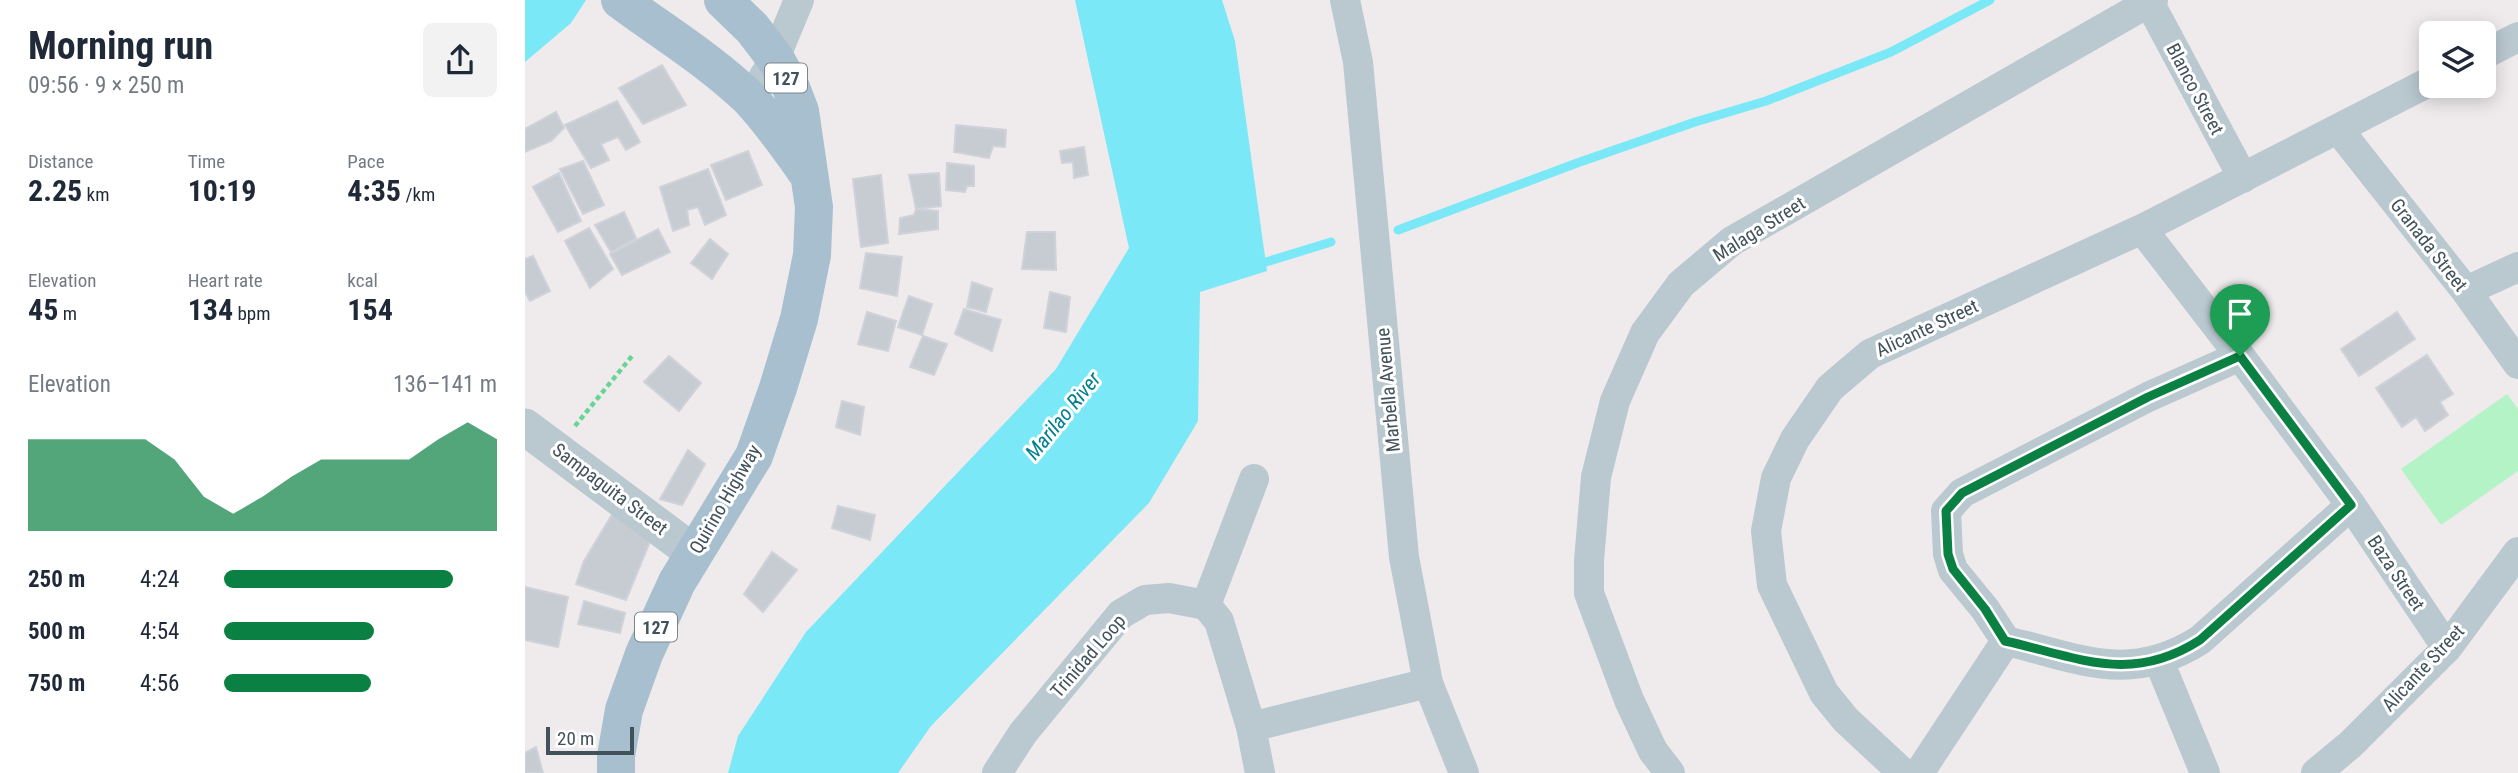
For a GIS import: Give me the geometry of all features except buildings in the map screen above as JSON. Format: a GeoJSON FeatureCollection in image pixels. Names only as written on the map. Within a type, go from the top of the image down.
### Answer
{"type":"FeatureCollection","features":[{"type":"Feature","properties":{"kind":"main road","name":"Quirino Highway"},"geometry":{"type":"LineString","coordinates":[[619,0],[719,72],[750,100],[779,133],[809,176]]}},
{"type":"Feature","properties":{"kind":"main road","name":"Quirino Highway"},"geometry":{"type":"LineString","coordinates":[[617,773],[616,756],[624,710],[644,654],[677,582],[754,456],[799,319],[811,255],[814,208],[800,111],[775,58],[753,27],[723,0]]}},
{"type":"Feature","properties":{"kind":"street"},"geometry":{"type":"LineString","coordinates":[[750,100],[775,58],[799,0]]}},
{"type":"Feature","properties":{"kind":"street","name":"Marbella Avenue"},"geometry":{"type":"LineString","coordinates":[[1345,0],[1358,62],[1404,557],[1428,683],[1464,773]]}},
{"type":"Feature","properties":{"kind":"street","name":"Blanco Street"},"geometry":{"type":"LineString","coordinates":[[2150,1],[2243,178]]}},
{"type":"Feature","properties":{"kind":"street","name":"Malaga Street"},"geometry":{"type":"LineString","coordinates":[[1670,773],[1653,751],[1629,700],[1590,593],[1589,561],[1596,477],[1615,401],[1645,333],[1681,284],[1732,242],[2150,1]]}},
{"type":"Feature","properties":{"kind":"street"},"geometry":{"type":"LineString","coordinates":[[2496,48],[2518,37]]}},
{"type":"Feature","properties":{"kind":"street","name":"Alicante Street"},"geometry":{"type":"LineString","coordinates":[[1903,773],[1846,720],[1824,694],[1772,585],[1766,531],[1776,478],[1785,456],[1830,388],[1870,354],[2141,229],[2419,87]]}},
{"type":"Feature","properties":{"kind":"street","name":"Granada Street"},"geometry":{"type":"LineString","coordinates":[[2338,129],[2466,291],[2518,364]]}},
{"type":"Feature","properties":{"kind":"street","name":"Baza Street"},"geometry":{"type":"LineString","coordinates":[[2141,229],[2351,505],[2447,649]]}},
{"type":"Feature","properties":{"kind":"street"},"geometry":{"type":"LineString","coordinates":[[2466,291],[2518,267]]}},
{"type":"Feature","properties":{"kind":"street"},"geometry":{"type":"LineString","coordinates":[[2240,356],[2148,397],[1962,493],[1946,511],[1948,554],[1953,569],[1985,609],[2005,641],[2102,665],[2140,665],[2182,652],[2200,640],[2351,505]]}},
{"type":"Feature","properties":{"kind":"street","name":"Sampaguita Street"},"geometry":{"type":"LineString","coordinates":[[525,427],[694,553]]}},
{"type":"Feature","properties":{"kind":"street"},"geometry":{"type":"LineString","coordinates":[[1254,479],[1206,606],[1219,621],[1251,727],[1260,773]]}},
{"type":"Feature","properties":{"kind":"street","name":"Alicante Street"},"geometry":{"type":"LineString","coordinates":[[2316,773],[2351,744],[2447,649],[2518,553]]}},
{"type":"Feature","properties":{"kind":"street","name":"Trinidad Loop"},"geometry":{"type":"LineString","coordinates":[[997,773],[1023,733],[1121,614],[1145,600],[1169,598],[1206,606]]}},
{"type":"Feature","properties":{"kind":"street"},"geometry":{"type":"LineString","coordinates":[[1919,773],[2005,641]]}},
{"type":"Feature","properties":{"kind":"street"},"geometry":{"type":"LineString","coordinates":[[2159,661],[2205,773]]}},
{"type":"Feature","properties":{"kind":"street"},"geometry":{"type":"LineString","coordinates":[[1251,727],[1428,683]]}},
{"type":"Feature","properties":{"kind":"path"},"geometry":{"type":"LineString","coordinates":[[557,449],[632,356]]}},
{"type":"Feature","properties":{"kind":"green space"},"geometry":{"type":"Polygon","coordinates":[[[2507,394],[2518,409],[2518,471],[2441,525],[2401,469],[2507,394]]]}},
{"type":"Feature","properties":{"kind":"water"},"geometry":{"type":"Polygon","coordinates":[[[525,0],[586,0],[571,23],[525,62],[525,0]]]}},
{"type":"Feature","properties":{"kind":"water","name":"Marilao River"},"geometry":{"type":"Polygon","coordinates":[[[1075,0],[1222,0],[1235,41],[1267,271],[1200,292],[1198,421],[1149,503],[931,726],[898,773],[728,773],[738,736],[806,632],[1056,369],[1129,248],[1075,0]]]}},
{"type":"Feature","properties":{"kind":"waterway"},"geometry":{"type":"LineString","coordinates":[[1398,230],[1577,163],[1695,122],[1766,101],[1891,52],[1990,0]]}},
{"type":"Feature","properties":{"kind":"waterway"},"geometry":{"type":"LineString","coordinates":[[1256,265],[1331,242]]}},
{"type":"Feature","properties":{"kind":"route"},"geometry":{"type":"LineString","coordinates":[[2240,356],[2351,505],[2200,640],[2182,652],[2140,665],[2102,665],[2005,641],[1985,609],[1953,569],[1948,554],[1946,511],[1962,493],[2148,397],[2240,356]]}}]}
